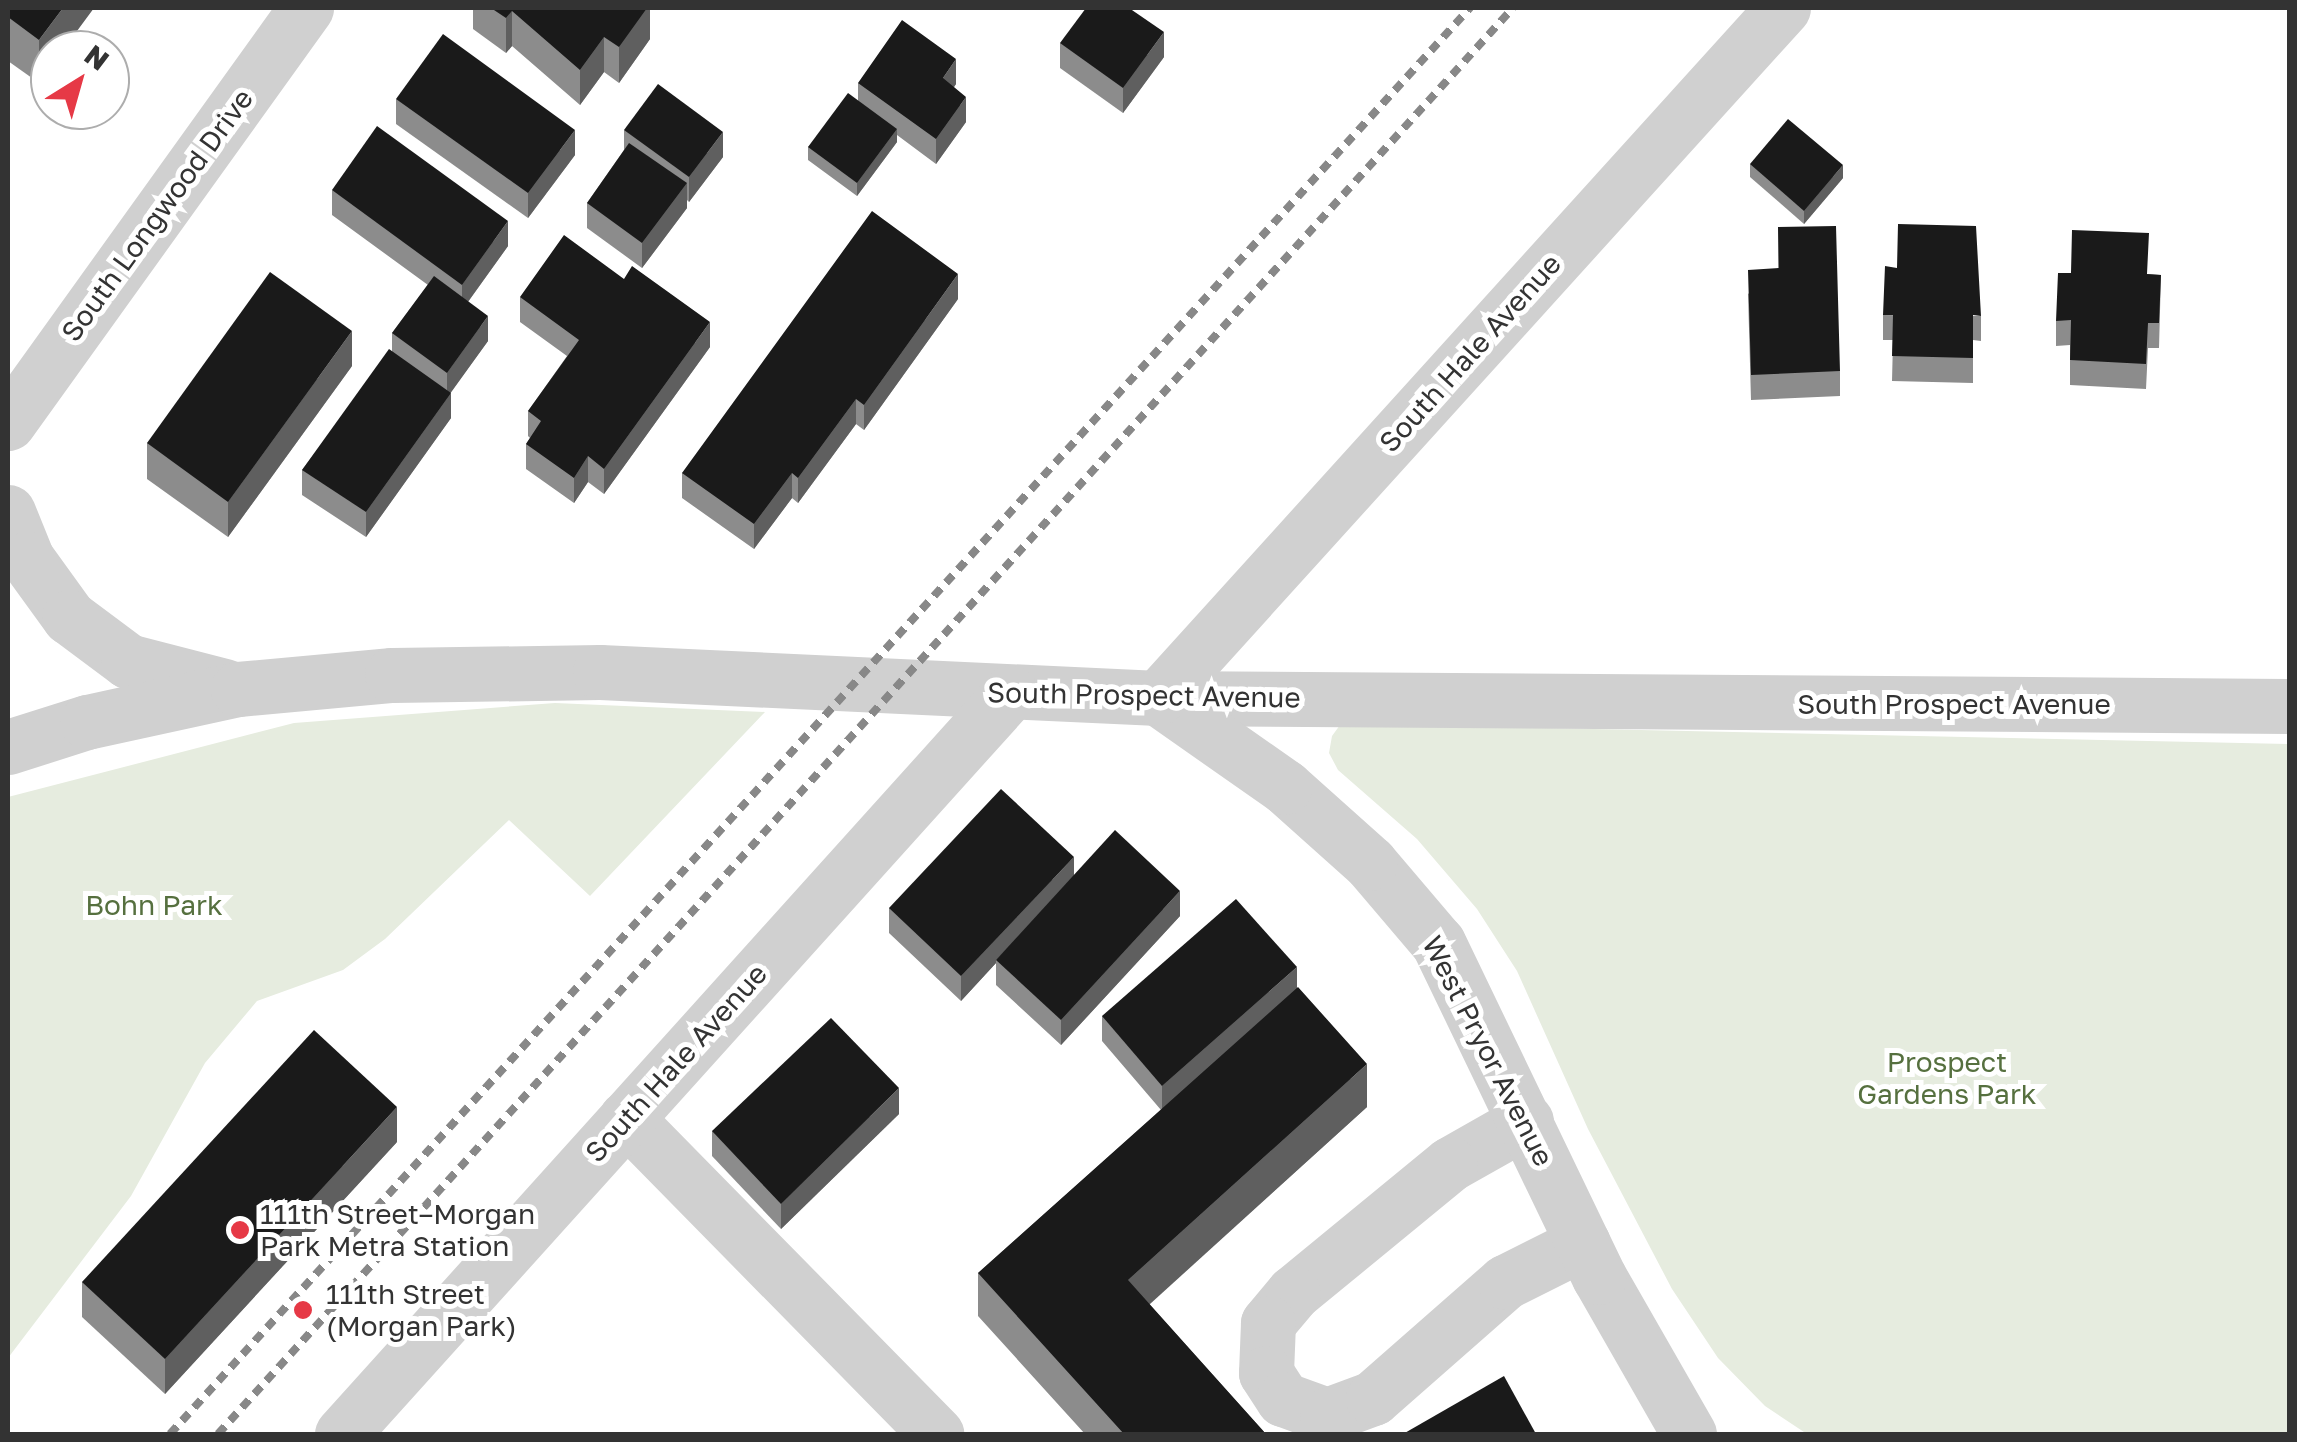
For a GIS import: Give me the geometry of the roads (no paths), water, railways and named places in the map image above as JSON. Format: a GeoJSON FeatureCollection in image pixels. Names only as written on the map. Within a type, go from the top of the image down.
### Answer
{"type":"FeatureCollection","features":[{"type":"Feature","properties":{"kind":"street","name":"South Longwood Drive"},"geometry":{"type":"LineString","coordinates":[[15,396],[306,8]]}},
{"type":"Feature","properties":{"kind":"street","name":"South Hale Avenue"},"geometry":{"type":"LineString","coordinates":[[1158,698],[1783,8]]}},
{"type":"Feature","properties":{"kind":"street"},"geometry":{"type":"LineString","coordinates":[[8,512],[27,559],[69,617],[128,661],[238,690]]}},
{"type":"Feature","properties":{"kind":"street","name":"South Prospect Avenue"},"geometry":{"type":"LineString","coordinates":[[8,747],[87,722],[238,690],[392,675],[600,672],[1158,698],[2290,706]]}},
{"type":"Feature","properties":{"kind":"street","name":"South Hale Avenue"},"geometry":{"type":"LineString","coordinates":[[342,1434],[1010,693]]}},
{"type":"Feature","properties":{"kind":"street","name":"West Pryor Avenue"},"geometry":{"type":"LineString","coordinates":[[1158,698],[1286,786],[1370,864],[1438,943],[1583,1243],[1689,1434]]}},
{"type":"Feature","properties":{"kind":"street"},"geometry":{"type":"LineString","coordinates":[[626,1118],[936,1434]]}},
{"type":"Feature","properties":{"kind":"street"},"geometry":{"type":"LineString","coordinates":[[1526,1121],[1450,1164],[1293,1293],[1268,1323],[1266,1373],[1283,1399],[1327,1415],[1373,1398],[1505,1282],[1583,1243]]}},
{"type":"Feature","properties":{"kind":"railway"},"geometry":{"type":"LineString","coordinates":[[170,1434],[1470,8]]}},
{"type":"Feature","properties":{"kind":"railway"},"geometry":{"type":"LineString","coordinates":[[218,1434],[1513,8]]}},
{"type":"Feature","properties":{"kind":"place","name":"111th Street–Morgan Park Metra Station"},"geometry":{"type":"Point","coordinates":[240,1230]}},
{"type":"Feature","properties":{"kind":"place","name":"111th Street (Morgan Park)"},"geometry":{"type":"Point","coordinates":[303,1310]}},
{"type":"Feature","properties":{"kind":"park label","name":"Bohn Park"},"geometry":{"type":"Point","coordinates":[154,905]}},
{"type":"Feature","properties":{"kind":"park label","name":"Prospect Gardens Park"},"geometry":{"type":"Point","coordinates":[1947,1078]}}]}
